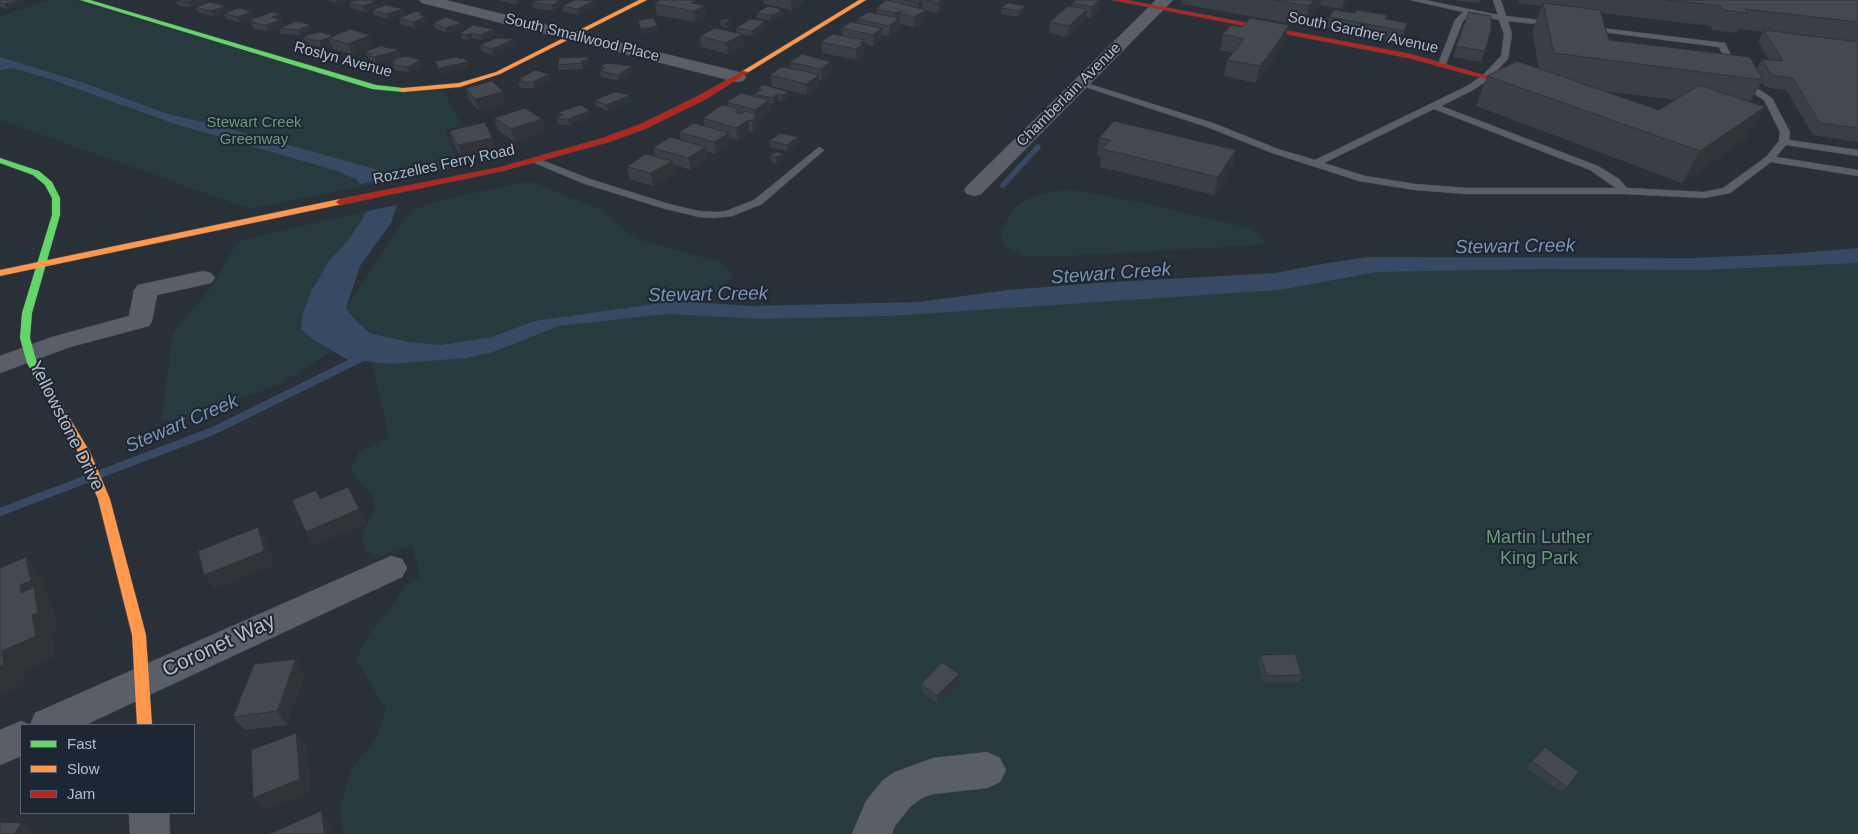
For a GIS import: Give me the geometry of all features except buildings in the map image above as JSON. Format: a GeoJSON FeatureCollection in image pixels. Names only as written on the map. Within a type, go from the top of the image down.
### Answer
{"type":"FeatureCollection","features":[{"type":"Feature","properties":{"kind":"street","name":"Roslyn Avenue"},"geometry":{"type":"LineString","coordinates":[[83,0],[389,89],[444,88],[480,79],[644,0]]}},
{"type":"Feature","properties":{"kind":"street","name":"South Smallwood Place"},"geometry":{"type":"LineString","coordinates":[[427,0],[737,77]]}},
{"type":"Feature","properties":{"kind":"street","name":"Rozzelles Ferry Road"},"geometry":{"type":"LineString","coordinates":[[0,272],[535,161],[606,140],[644,126],[703,97],[863,0]]}},
{"type":"Feature","properties":{"kind":"street","name":"South Gardner Avenue"},"geometry":{"type":"LineString","coordinates":[[1116,0],[1161,4],[1410,56],[1486,77]]}},
{"type":"Feature","properties":{"kind":"street","name":"Chamberlain Avenue"},"geometry":{"type":"LineString","coordinates":[[974,190],[1161,4]]}},
{"type":"Feature","properties":{"kind":"street","name":"Yellowstone Drive"},"geometry":{"type":"LineString","coordinates":[[0,160],[36,173],[49,184],[56,198],[56,215],[43,264],[27,312],[25,338],[32,363],[84,452],[104,499],[140,635],[145,724]]}},
{"type":"Feature","properties":{"kind":"street"},"geometry":{"type":"LineString","coordinates":[[0,365],[29,353],[96,331],[140,321],[146,290],[203,278]]}},
{"type":"Feature","properties":{"kind":"street","name":"Coronet Way"},"geometry":{"type":"LineString","coordinates":[[50,724],[391,568]]}},
{"type":"Feature","properties":{"kind":"street"},"geometry":{"type":"LineString","coordinates":[[0,748],[20,738]]}},
{"type":"Feature","properties":{"kind":"street"},"geometry":{"type":"LineString","coordinates":[[872,834],[880,814],[897,793],[909,785],[933,776],[987,770]]}},
{"type":"Feature","properties":{"kind":"street"},"geometry":{"type":"LineString","coordinates":[[149,814],[150,834]]}},
{"type":"Feature","properties":{"kind":"lane"},"geometry":{"type":"LineString","coordinates":[[1080,84],[1210,125],[1315,164],[1362,179],[1416,187],[1468,190],[1624,191],[1692,196],[1714,194],[1726,191],[1769,159],[1784,142],[1785,132],[1768,98],[1733,78],[1722,45],[1638,38],[1570,26],[1503,18],[1414,0]]}},
{"type":"Feature","properties":{"kind":"lane"},"geometry":{"type":"LineString","coordinates":[[1315,164],[1470,88],[1486,77],[1505,57],[1508,49],[1508,34],[1497,0]]}},
{"type":"Feature","properties":{"kind":"lane"},"geometry":{"type":"LineString","coordinates":[[1442,64],[1459,20],[1469,11]]}},
{"type":"Feature","properties":{"kind":"lane"},"geometry":{"type":"LineString","coordinates":[[1433,106],[1594,168],[1615,181],[1624,191]]}},
{"type":"Feature","properties":{"kind":"lane"},"geometry":{"type":"LineString","coordinates":[[1784,142],[1858,153]]}},
{"type":"Feature","properties":{"kind":"lane"},"geometry":{"type":"LineString","coordinates":[[535,161],[586,181],[647,200],[700,214],[728,214],[758,202],[818,150]]}},
{"type":"Feature","properties":{"kind":"lane"},"geometry":{"type":"LineString","coordinates":[[1769,159],[1858,173]]}},
{"type":"Feature","properties":{"kind":"green space","name":"Stewart Creek Greenway"},"geometry":{"type":"Polygon","coordinates":[[[49,0],[74,0],[368,88],[443,90],[462,126],[445,130],[460,167],[250,209],[0,120],[0,16],[49,0]]]}},
{"type":"Feature","properties":{"kind":"green space"},"geometry":{"type":"Polygon","coordinates":[[[526,182],[535,183],[601,210],[635,238],[720,262],[733,274],[724,289],[675,301],[534,321],[492,337],[459,344],[441,345],[409,342],[370,333],[356,321],[346,308],[405,219],[415,210],[427,204],[454,197],[526,182]]]}},
{"type":"Feature","properties":{"kind":"green space"},"geometry":{"type":"Polygon","coordinates":[[[1070,189],[1144,203],[1249,228],[1260,235],[1264,243],[1248,246],[1048,257],[1025,256],[1005,247],[1000,232],[1016,206],[1036,195],[1070,189]]]}},
{"type":"Feature","properties":{"kind":"green space"},"geometry":{"type":"Polygon","coordinates":[[[367,211],[350,238],[329,261],[314,340],[333,351],[278,385],[188,418],[162,420],[173,332],[214,284],[230,254],[241,240],[367,211]]]}},
{"type":"Feature","properties":{"kind":"green space","name":"Martin Luther King Park"},"geometry":{"type":"Polygon","coordinates":[[[1858,255],[1858,834],[344,834],[340,809],[351,770],[377,738],[386,710],[356,659],[371,631],[392,607],[406,585],[420,578],[413,546],[376,557],[365,550],[362,534],[375,508],[373,494],[358,481],[351,469],[359,452],[389,438],[370,353],[445,350],[547,323],[604,315],[876,309],[1367,266],[1858,255]]]}},
{"type":"Feature","properties":{"kind":"water"},"geometry":{"type":"Polygon","coordinates":[[[0,57],[81,82],[168,114],[372,168],[383,172],[385,179],[361,184],[356,179],[334,170],[175,124],[47,78],[0,65],[0,57]]]}},
{"type":"Feature","properties":{"kind":"water"},"geometry":{"type":"Polygon","coordinates":[[[397,205],[391,223],[360,266],[346,308],[356,321],[370,333],[409,342],[441,345],[492,337],[534,321],[675,301],[752,306],[918,302],[1008,290],[1275,273],[1369,257],[1691,258],[1787,254],[1858,248],[1858,263],[1703,270],[1539,269],[1377,272],[1279,290],[889,316],[760,319],[667,314],[559,326],[490,353],[466,358],[390,364],[366,361],[353,363],[314,340],[301,329],[303,313],[312,290],[329,261],[350,238],[367,211],[397,205]]]}},
{"type":"Feature","properties":{"kind":"waterway","name":"Stewart Creek"},"geometry":{"type":"LineString","coordinates":[[0,68],[15,65]]}},
{"type":"Feature","properties":{"kind":"waterway"},"geometry":{"type":"LineString","coordinates":[[1003,185],[1038,147]]}},
{"type":"Feature","properties":{"kind":"waterway","name":"Stewart Creek"},"geometry":{"type":"LineString","coordinates":[[0,512],[213,431],[361,358]]}},
{"type":"Feature","properties":{"kind":"traffic: fast"},"geometry":{"type":"LineString","coordinates":[[83,0],[375,87],[403,90]]}},
{"type":"Feature","properties":{"kind":"traffic: fast"},"geometry":{"type":"LineString","coordinates":[[0,160],[36,173],[49,184],[56,198],[56,215],[27,313],[25,338],[32,363],[38,374]]}},
{"type":"Feature","properties":{"kind":"traffic: slow"},"geometry":{"type":"LineString","coordinates":[[403,90],[460,85],[498,73],[644,0]]}},
{"type":"Feature","properties":{"kind":"traffic: slow"},"geometry":{"type":"LineString","coordinates":[[745,72],[863,0]]}},
{"type":"Feature","properties":{"kind":"traffic: slow"},"geometry":{"type":"LineString","coordinates":[[0,273],[340,202]]}},
{"type":"Feature","properties":{"kind":"traffic: slow"},"geometry":{"type":"LineString","coordinates":[[38,374],[84,452],[104,499],[139,635],[145,724]]}},
{"type":"Feature","properties":{"kind":"traffic: jam"},"geometry":{"type":"LineString","coordinates":[[1116,0],[1410,56],[1486,77]]}},
{"type":"Feature","properties":{"kind":"traffic: jam"},"geometry":{"type":"LineString","coordinates":[[340,202],[502,169],[606,140],[644,126],[703,97],[745,72]]}}]}
